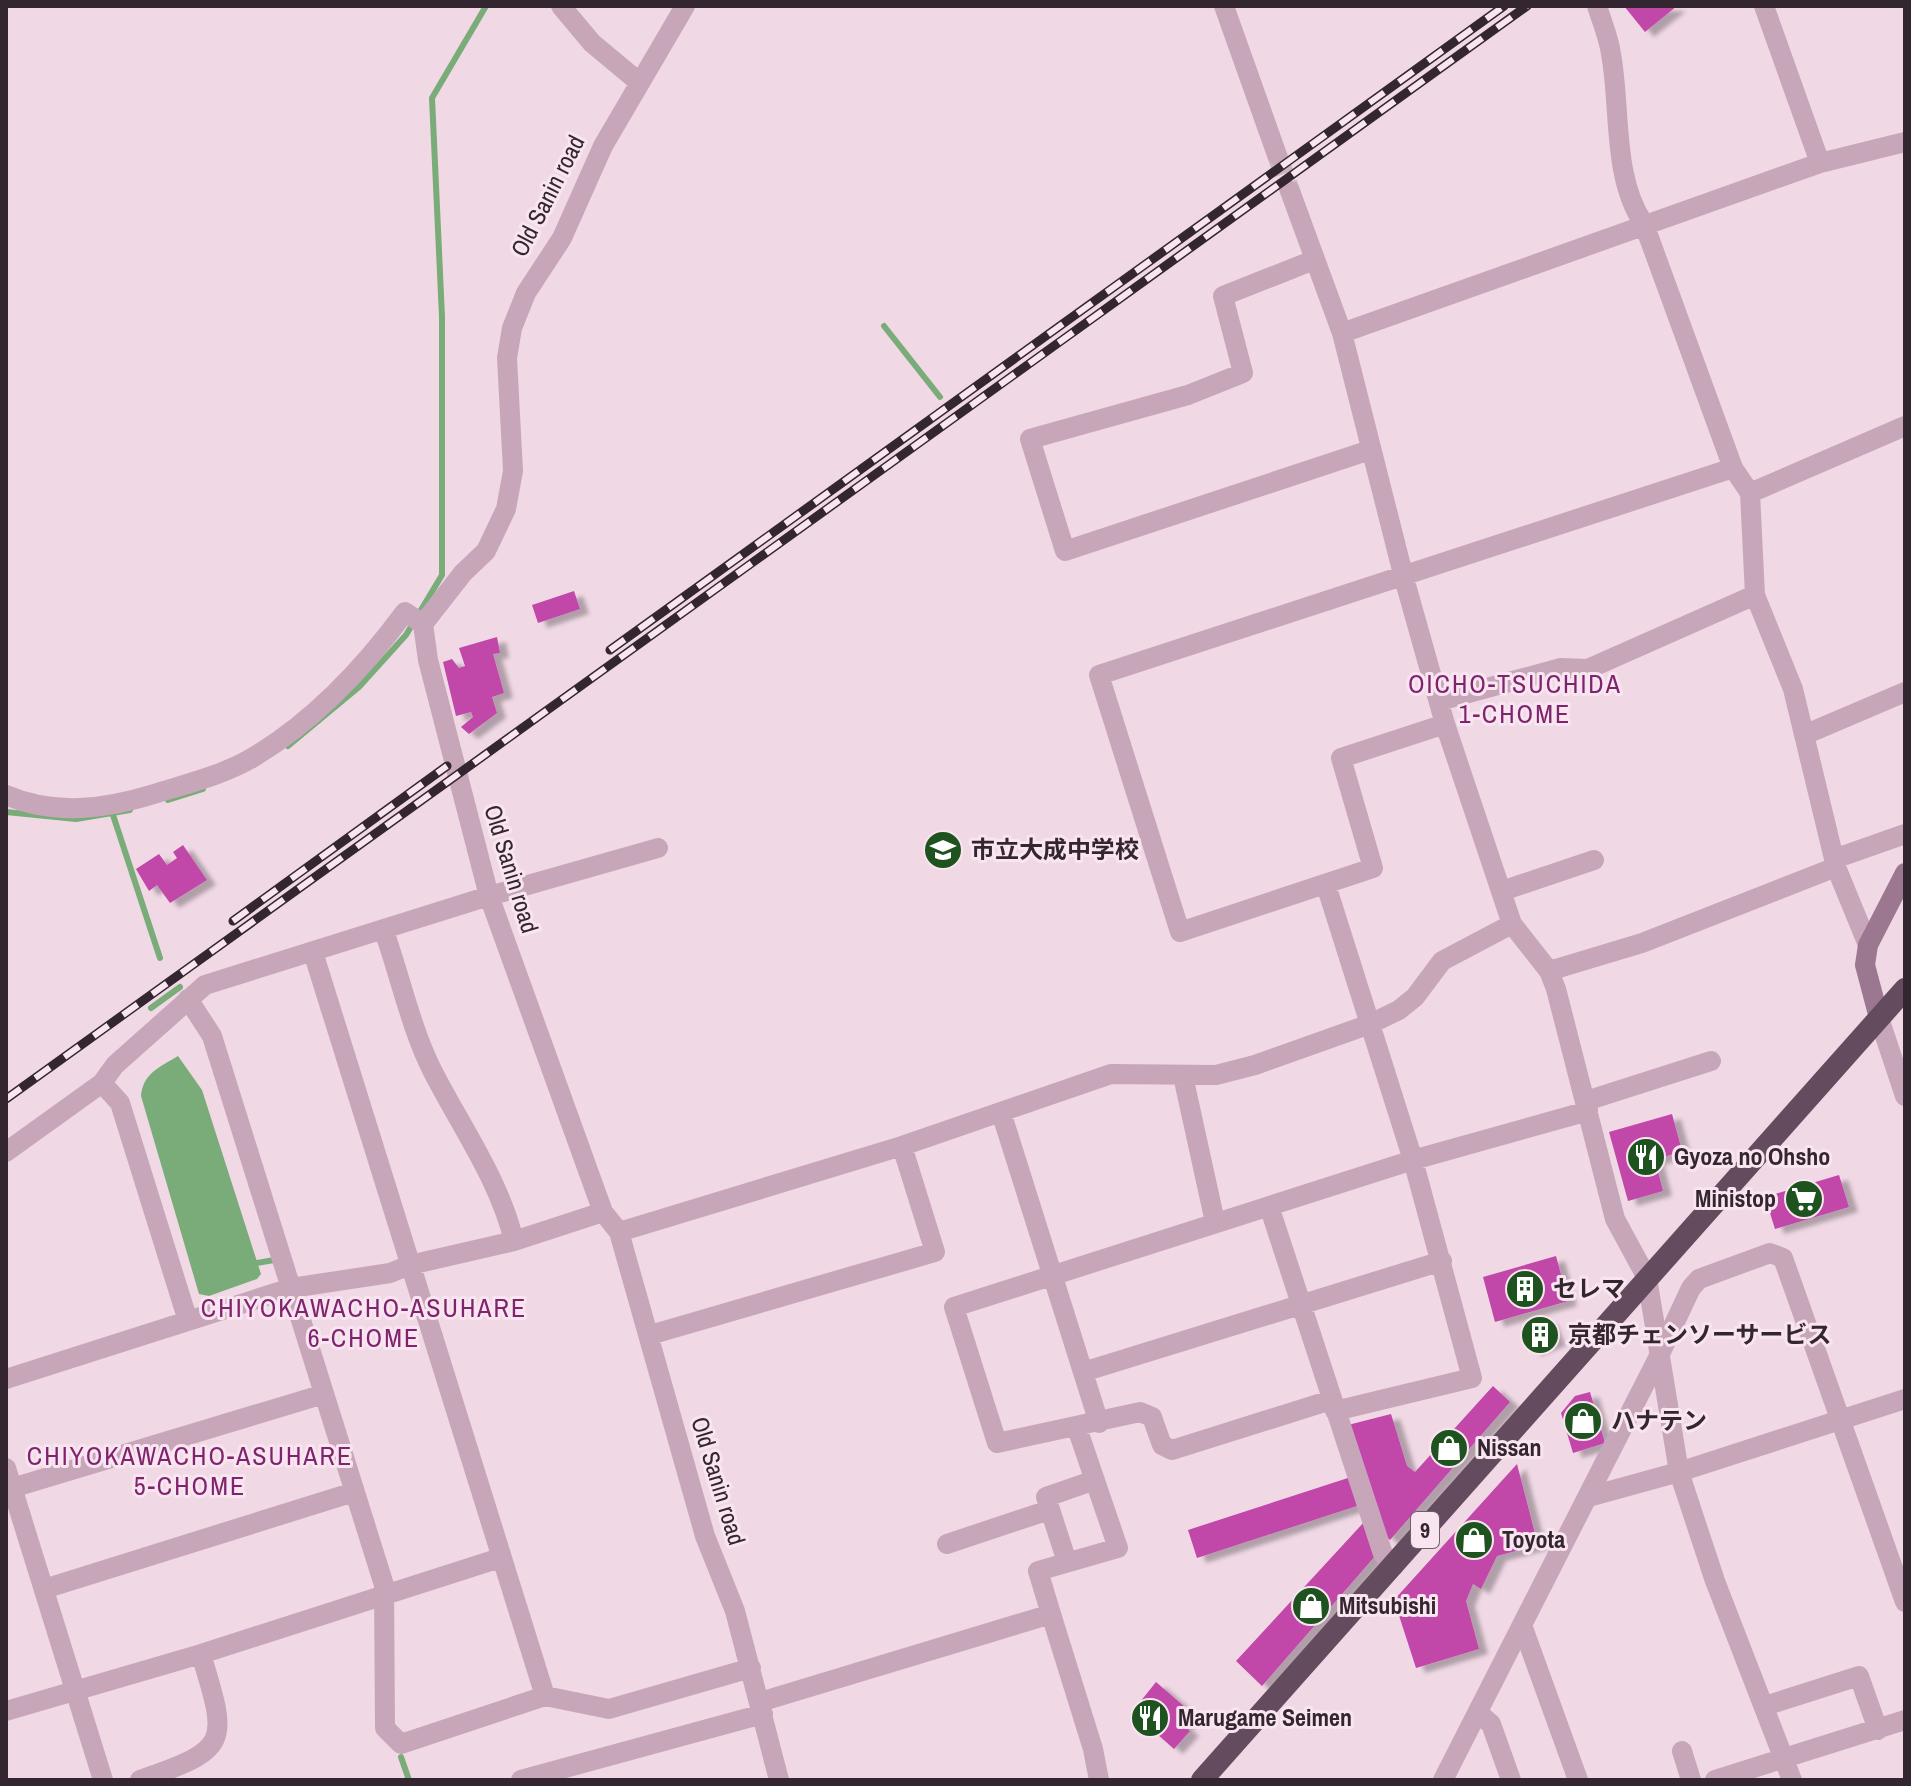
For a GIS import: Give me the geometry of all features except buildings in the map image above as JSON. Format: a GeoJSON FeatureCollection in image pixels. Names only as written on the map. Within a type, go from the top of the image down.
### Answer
{"type":"FeatureCollection","features":[{"type":"Feature","properties":{"kind":"highway","name":"9"},"geometry":{"type":"LineString","coordinates":[[1202,1780],[1905,989]]}},
{"type":"Feature","properties":{"kind":"main road"},"geometry":{"type":"LineString","coordinates":[[1879,1018],[1865,965],[1868,945],[1905,873]]}},
{"type":"Feature","properties":{"kind":"street"},"geometry":{"type":"LineString","coordinates":[[561,6],[592,43],[640,83]]}},
{"type":"Feature","properties":{"kind":"street","name":"Old Sanin road"},"geometry":{"type":"LineString","coordinates":[[685,6],[603,146],[562,238],[526,293],[512,328],[507,358],[513,471],[506,509],[486,551],[463,573],[423,624],[435,689],[489,896],[603,1212],[619,1232],[705,1536],[735,1611],[779,1780]]}},
{"type":"Feature","properties":{"kind":"street"},"geometry":{"type":"LineString","coordinates":[[1224,6],[1277,155]]}},
{"type":"Feature","properties":{"kind":"street"},"geometry":{"type":"LineString","coordinates":[[1597,6],[1611,51],[1625,176],[1634,209],[1644,224],[1733,468],[1750,493],[1755,595],[1793,689],[1835,863],[1868,945]]}},
{"type":"Feature","properties":{"kind":"street"},"geometry":{"type":"LineString","coordinates":[[1764,6],[1820,163]]}},
{"type":"Feature","properties":{"kind":"street"},"geometry":{"type":"LineString","coordinates":[[1342,333],[1820,163],[1905,142]]}},
{"type":"Feature","properties":{"kind":"street"},"geometry":{"type":"LineString","coordinates":[[1290,191],[1342,333],[1370,450],[1445,724],[1512,924],[1549,971],[1615,1219],[1647,1278],[1679,1472],[1715,1581],[1792,1780]]}},
{"type":"Feature","properties":{"kind":"street"},"geometry":{"type":"LineString","coordinates":[[1314,260],[1223,296],[1243,373],[1188,395],[1030,439],[1065,551],[1370,450]]}},
{"type":"Feature","properties":{"kind":"street"},"geometry":{"type":"LineString","coordinates":[[1750,493],[1905,426]]}},
{"type":"Feature","properties":{"kind":"street"},"geometry":{"type":"LineString","coordinates":[[1445,724],[1341,758],[1373,868],[1180,932],[1099,675],[1404,578],[1733,468]]}},
{"type":"Feature","properties":{"kind":"street"},"geometry":{"type":"LineString","coordinates":[[1439,701],[1561,668],[1588,669],[1755,595]]}},
{"type":"Feature","properties":{"kind":"street"},"geometry":{"type":"LineString","coordinates":[[6,795],[67,809],[110,807],[250,759],[309,718],[371,659],[405,612],[423,624]]}},
{"type":"Feature","properties":{"kind":"street"},"geometry":{"type":"LineString","coordinates":[[1804,735],[1905,692]]}},
{"type":"Feature","properties":{"kind":"street"},"geometry":{"type":"LineString","coordinates":[[1549,971],[1642,943],[1905,834]]}},
{"type":"Feature","properties":{"kind":"street"},"geometry":{"type":"LineString","coordinates":[[6,1152],[102,1083],[115,1065],[205,985],[489,896],[658,848]]}},
{"type":"Feature","properties":{"kind":"street"},"geometry":{"type":"LineString","coordinates":[[1502,891],[1594,860]]}},
{"type":"Feature","properties":{"kind":"street"},"geometry":{"type":"LineString","coordinates":[[1326,885],[1413,1160],[1472,1378],[1333,1406],[1172,1450],[1162,1445],[1152,1417],[1140,1412],[997,1443],[954,1307],[1215,1222],[1269,1206],[1413,1160],[1587,1106],[1711,1061]]}},
{"type":"Feature","properties":{"kind":"street"},"geometry":{"type":"LineString","coordinates":[[619,1232],[902,1146],[1111,1074],[1216,1075],[1255,1065],[1370,1024],[1415,997],[1442,961],[1512,924]]}},
{"type":"Feature","properties":{"kind":"street"},"geometry":{"type":"LineString","coordinates":[[384,931],[430,1067],[485,1166],[508,1214],[514,1241]]}},
{"type":"Feature","properties":{"kind":"street"},"geometry":{"type":"LineString","coordinates":[[313,952],[545,1696]]}},
{"type":"Feature","properties":{"kind":"street"},"geometry":{"type":"LineString","coordinates":[[188,999],[212,1036],[384,1585],[385,1728],[401,1744],[545,1696],[609,1709],[751,1668]]}},
{"type":"Feature","properties":{"kind":"street"},"geometry":{"type":"LineString","coordinates":[[1879,1018],[1905,1096]]}},
{"type":"Feature","properties":{"kind":"street"},"geometry":{"type":"LineString","coordinates":[[1183,1076],[1215,1222]]}},
{"type":"Feature","properties":{"kind":"street"},"geometry":{"type":"LineString","coordinates":[[102,1083],[120,1103],[188,1321]]}},
{"type":"Feature","properties":{"kind":"street"},"geometry":{"type":"LineString","coordinates":[[1001,1112],[1099,1423]]}},
{"type":"Feature","properties":{"kind":"street"},"geometry":{"type":"LineString","coordinates":[[650,1335],[935,1252],[902,1146]]}},
{"type":"Feature","properties":{"kind":"street"},"geometry":{"type":"LineString","coordinates":[[1269,1206],[1383,1554],[1394,1566]]}},
{"type":"Feature","properties":{"kind":"street"},"geometry":{"type":"LineString","coordinates":[[6,1379],[291,1288],[390,1273],[410,1265],[514,1241],[603,1212]]}},
{"type":"Feature","properties":{"kind":"street"},"geometry":{"type":"LineString","coordinates":[[1443,1780],[1523,1628],[1691,1288],[1699,1279],[1777,1253],[1787,1266],[1905,1602]]}},
{"type":"Feature","properties":{"kind":"street"},"geometry":{"type":"LineString","coordinates":[[1083,1372],[1442,1261]]}},
{"type":"Feature","properties":{"kind":"street"},"geometry":{"type":"LineString","coordinates":[[12,1488],[324,1394]]}},
{"type":"Feature","properties":{"kind":"street"},"geometry":{"type":"LineString","coordinates":[[1588,1497],[1679,1472],[1905,1399]]}},
{"type":"Feature","properties":{"kind":"street"},"geometry":{"type":"LineString","coordinates":[[1077,1428],[1118,1548],[1038,1571],[1093,1749],[1099,1780]]}},
{"type":"Feature","properties":{"kind":"street"},"geometry":{"type":"LineString","coordinates":[[6,1468],[103,1780]]}},
{"type":"Feature","properties":{"kind":"street"},"geometry":{"type":"LineString","coordinates":[[1067,1562],[1046,1497],[1095,1480]]}},
{"type":"Feature","properties":{"kind":"street"},"geometry":{"type":"LineString","coordinates":[[44,1589],[354,1492]]}},
{"type":"Feature","properties":{"kind":"street"},"geometry":{"type":"LineString","coordinates":[[947,1544],[1049,1510]]}},
{"type":"Feature","properties":{"kind":"street"},"geometry":{"type":"LineString","coordinates":[[6,1711],[201,1654],[500,1558]]}},
{"type":"Feature","properties":{"kind":"street"},"geometry":{"type":"LineString","coordinates":[[521,1780],[761,1708],[1051,1614]]}},
{"type":"Feature","properties":{"kind":"street"},"geometry":{"type":"LineString","coordinates":[[1523,1628],[1578,1780]]}},
{"type":"Feature","properties":{"kind":"street"},"geometry":{"type":"LineString","coordinates":[[140,1780],[199,1758],[212,1748],[220,1731],[219,1713],[201,1654]]}},
{"type":"Feature","properties":{"kind":"street"},"geometry":{"type":"LineString","coordinates":[[1765,1706],[1859,1676],[1878,1730]]}},
{"type":"Feature","properties":{"kind":"street"},"geometry":{"type":"LineString","coordinates":[[1478,1713],[1491,1724],[1511,1780]]}},
{"type":"Feature","properties":{"kind":"street"},"geometry":{"type":"LineString","coordinates":[[1715,1780],[1905,1720]]}},
{"type":"Feature","properties":{"kind":"street"},"geometry":{"type":"LineString","coordinates":[[1682,1751],[1691,1780]]}},
{"type":"Feature","properties":{"kind":"shaded area"},"geometry":{"type":"Polygon","coordinates":[[[178,1056],[202,1090],[261,1274],[257,1279],[209,1296],[199,1294],[141,1096],[149,1076],[178,1056]]]}},
{"type":"Feature","properties":{"kind":"waterway"},"geometry":{"type":"LineString","coordinates":[[288,746],[359,687],[406,635],[442,575],[442,317],[432,98],[486,6]]}},
{"type":"Feature","properties":{"kind":"waterway"},"geometry":{"type":"LineString","coordinates":[[884,326],[940,397]]}},
{"type":"Feature","properties":{"kind":"waterway"},"geometry":{"type":"LineString","coordinates":[[168,800],[203,789]]}},
{"type":"Feature","properties":{"kind":"waterway"},"geometry":{"type":"LineString","coordinates":[[6,812],[76,819],[130,810]]}},
{"type":"Feature","properties":{"kind":"waterway"},"geometry":{"type":"LineString","coordinates":[[113,815],[160,958]]}},
{"type":"Feature","properties":{"kind":"waterway"},"geometry":{"type":"LineString","coordinates":[[151,1008],[180,987]]}},
{"type":"Feature","properties":{"kind":"waterway"},"geometry":{"type":"LineString","coordinates":[[251,1264],[274,1260]]}},
{"type":"Feature","properties":{"kind":"waterway"},"geometry":{"type":"LineString","coordinates":[[401,1757],[409,1780]]}},
{"type":"Feature","properties":{"kind":"tunnel"},"geometry":{"type":"LineString","coordinates":[[1277,155],[1290,191]]}},
{"type":"Feature","properties":{"kind":"railway"},"geometry":{"type":"LineString","coordinates":[[610,650],[1504,6]]}},
{"type":"Feature","properties":{"kind":"railway"},"geometry":{"type":"LineString","coordinates":[[6,1099],[1527,6]]}},
{"type":"Feature","properties":{"kind":"railway"},"geometry":{"type":"LineString","coordinates":[[233,921],[447,766]]}},
{"type":"Feature","properties":{"kind":"place","name":"市立大成中学校"},"geometry":{"type":"Point","coordinates":[943,850]}},
{"type":"Feature","properties":{"kind":"place","name":"Gyoza no Ohsho"},"geometry":{"type":"Point","coordinates":[1646,1157]}},
{"type":"Feature","properties":{"kind":"place","name":"Ministop"},"geometry":{"type":"Point","coordinates":[1804,1199]}},
{"type":"Feature","properties":{"kind":"place","name":"セレマ"},"geometry":{"type":"Point","coordinates":[1525,1289]}},
{"type":"Feature","properties":{"kind":"place","name":"京都チェンソーサービス"},"geometry":{"type":"Point","coordinates":[1540,1335]}},
{"type":"Feature","properties":{"kind":"place","name":"ハナテン"},"geometry":{"type":"Point","coordinates":[1583,1421]}},
{"type":"Feature","properties":{"kind":"place","name":"Nissan"},"geometry":{"type":"Point","coordinates":[1449,1448]}},
{"type":"Feature","properties":{"kind":"place","name":"Toyota"},"geometry":{"type":"Point","coordinates":[1474,1540]}},
{"type":"Feature","properties":{"kind":"place","name":"Mitsubishi"},"geometry":{"type":"Point","coordinates":[1311,1606]}},
{"type":"Feature","properties":{"kind":"place","name":"Marugame Seimen"},"geometry":{"type":"Point","coordinates":[1150,1718]}},
{"type":"Feature","properties":{"kind":"district","name":"OICHO-TSUCHIDA 1-CHOME"},"geometry":{"type":"Point","coordinates":[1515,699]}},
{"type":"Feature","properties":{"kind":"district","name":"CHIYOKAWACHO-ASUHARE 6-CHOME"},"geometry":{"type":"Point","coordinates":[364,1323]}},
{"type":"Feature","properties":{"kind":"district","name":"CHIYOKAWACHO-ASUHARE 5-CHOME"},"geometry":{"type":"Point","coordinates":[190,1471]}}]}
